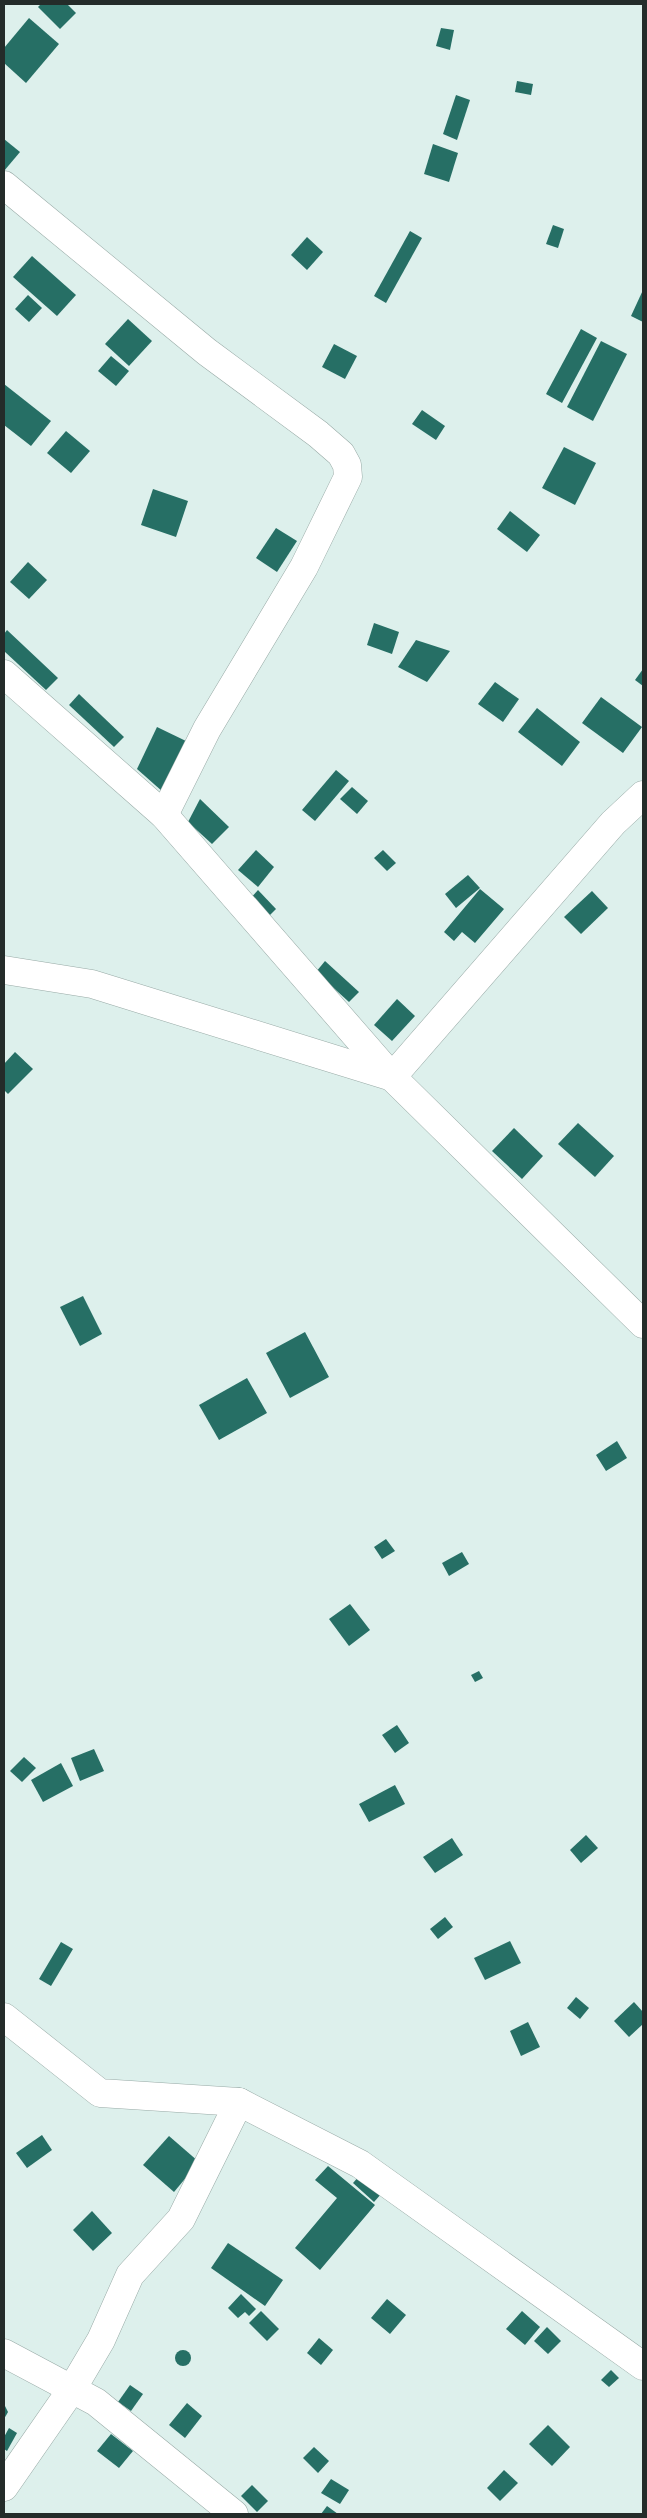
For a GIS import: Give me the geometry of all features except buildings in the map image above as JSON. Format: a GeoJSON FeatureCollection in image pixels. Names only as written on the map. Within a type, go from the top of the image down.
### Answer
{"type":"FeatureCollection","features":[{"type":"Feature","properties":{"kind":"street"},"geometry":{"type":"LineString","coordinates":[[4,185],[207,352],[318,434],[341,454],[347,465],[348,477],[304,567],[207,729],[164,815]]}},
{"type":"Feature","properties":{"kind":"street"},"geometry":{"type":"LineString","coordinates":[[4,674],[164,815],[392,1077],[643,1324]]}},
{"type":"Feature","properties":{"kind":"street"},"geometry":{"type":"LineString","coordinates":[[392,1077],[613,823],[643,795]]}},
{"type":"Feature","properties":{"kind":"street"},"geometry":{"type":"LineString","coordinates":[[4,970],[92,984],[392,1077]]}},
{"type":"Feature","properties":{"kind":"street"},"geometry":{"type":"LineString","coordinates":[[4,2016],[100,2093],[239,2102],[360,2164],[643,2366]]}},
{"type":"Feature","properties":{"kind":"street"},"geometry":{"type":"LineString","coordinates":[[4,2487],[72,2389],[101,2340],[130,2276],[181,2219],[239,2102]]}},
{"type":"Feature","properties":{"kind":"street"},"geometry":{"type":"LineString","coordinates":[[4,2353],[96,2402],[234,2514]]}}]}
